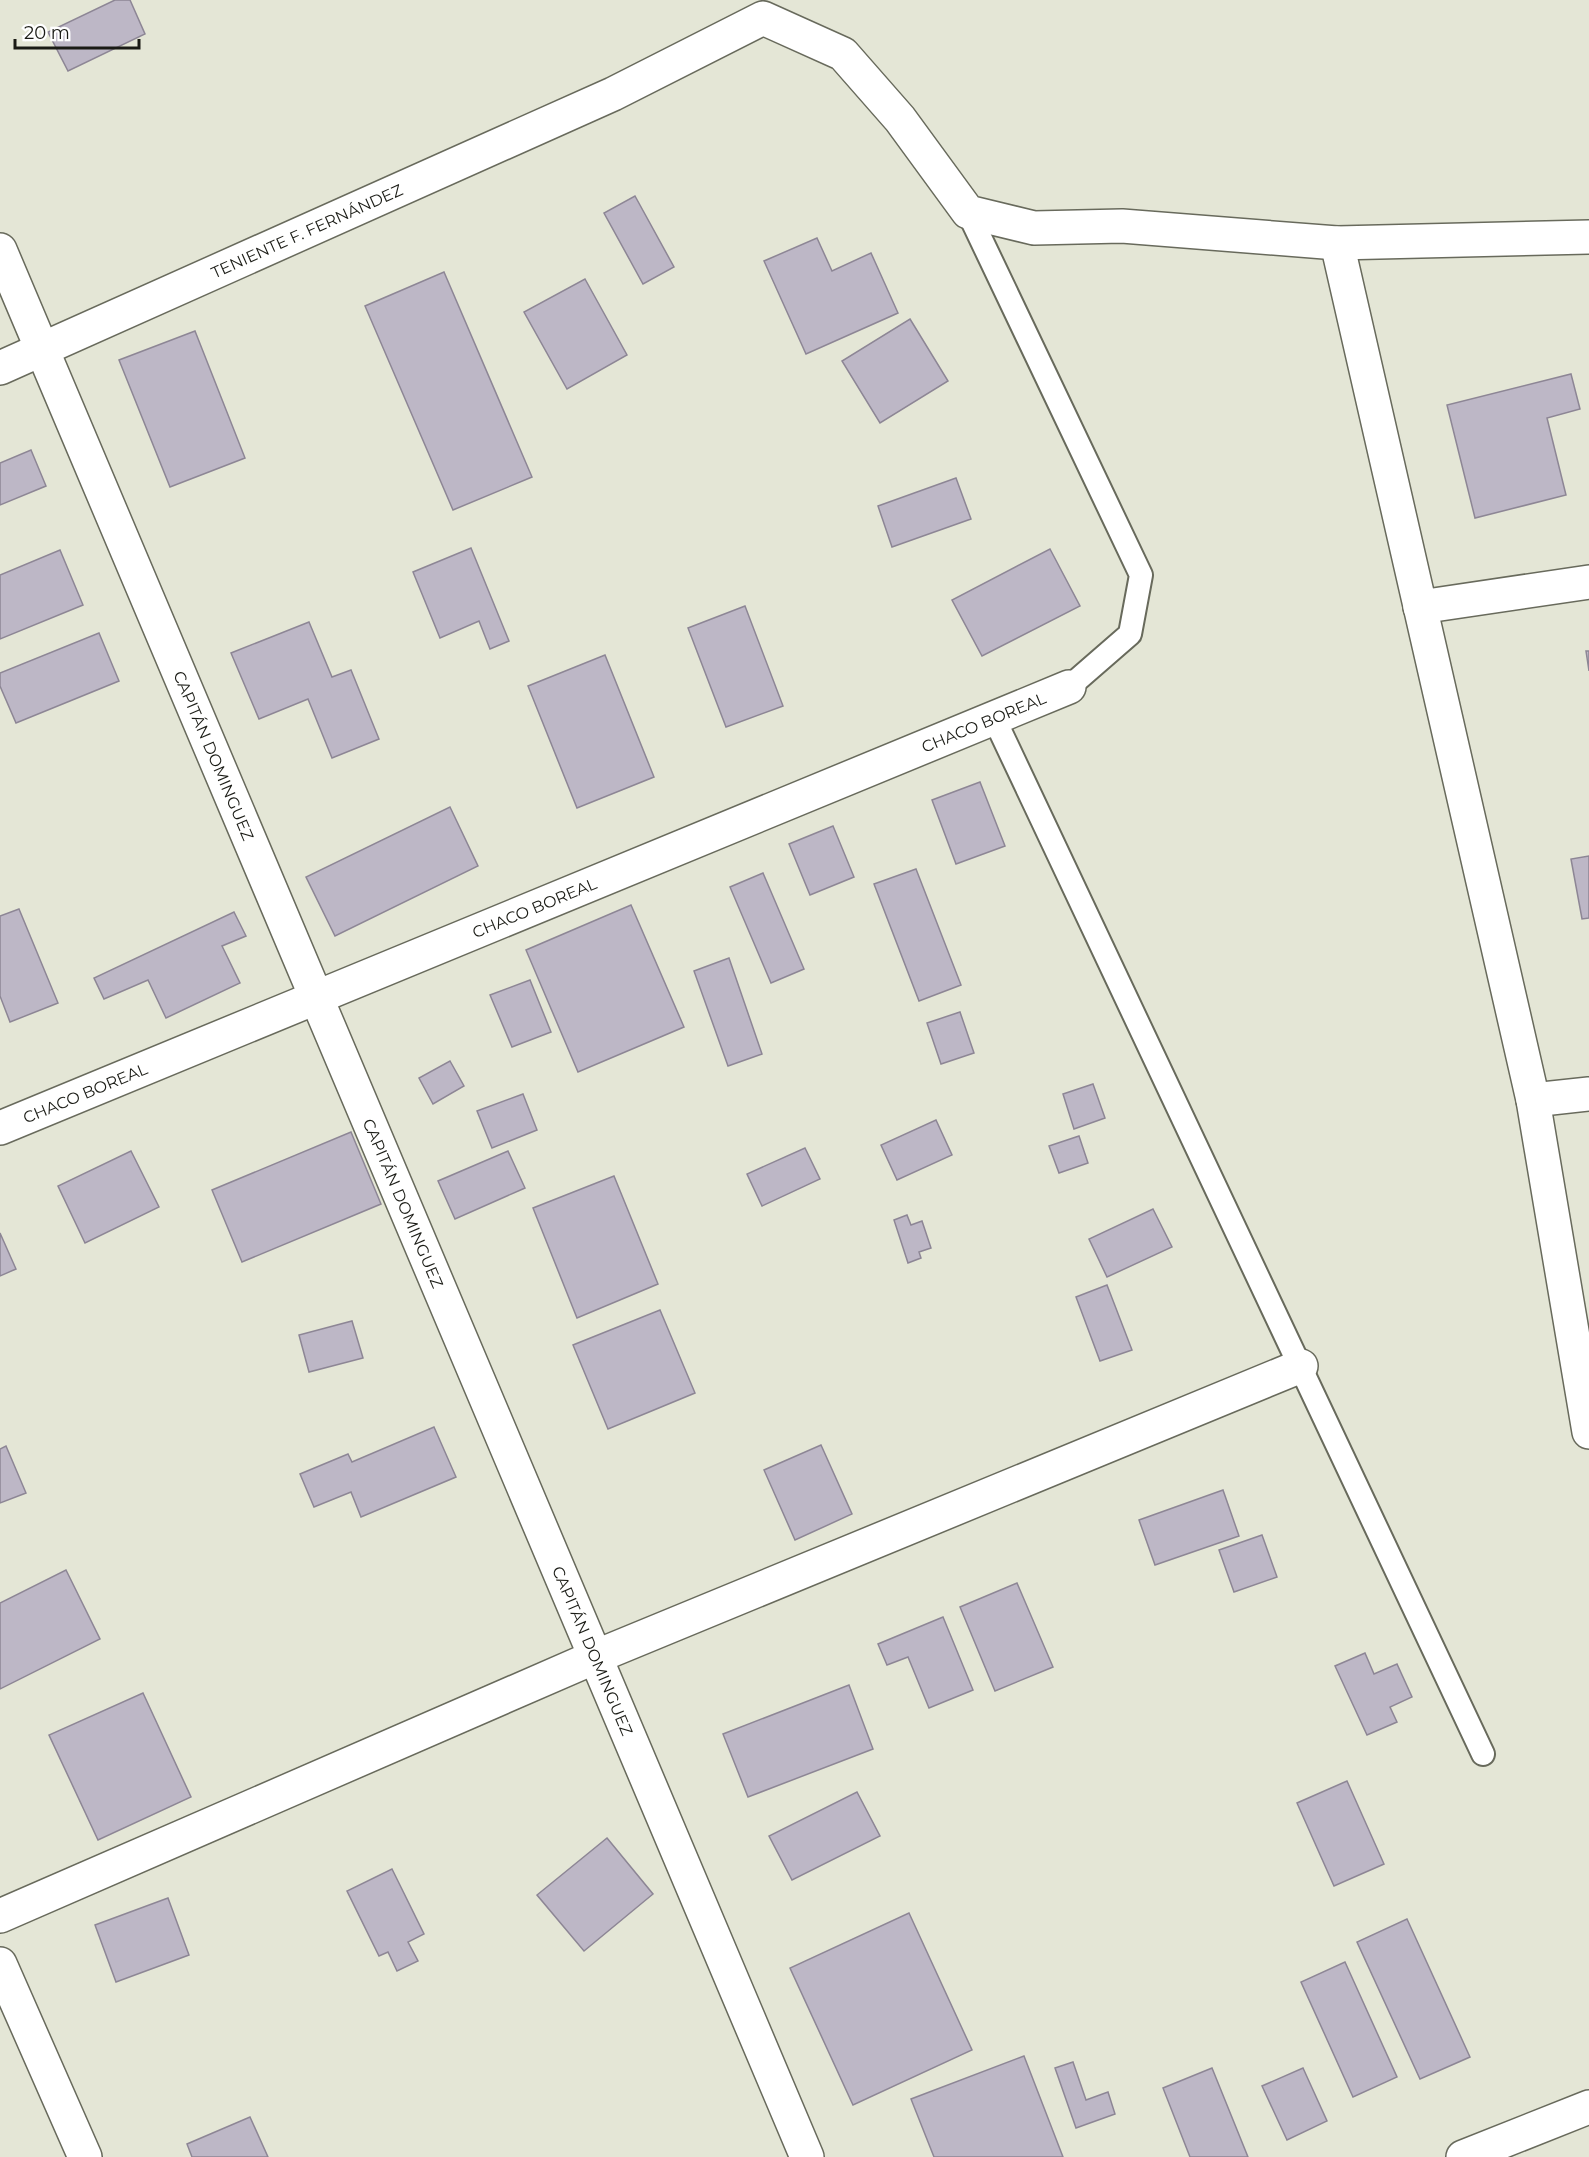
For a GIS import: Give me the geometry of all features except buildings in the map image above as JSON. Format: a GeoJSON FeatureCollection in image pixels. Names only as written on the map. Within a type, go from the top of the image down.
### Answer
{"type":"FeatureCollection","features":[{"type":"Feature","properties":{"kind":"street","name":"TENIENTE F. FERNÁNDEZ"},"geometry":{"type":"LineString","coordinates":[[0,368],[613,94],[763,18],[843,54],[900,119],[968,212]]}},
{"type":"Feature","properties":{"kind":"street"},"geometry":{"type":"LineString","coordinates":[[968,212],[1034,228],[1122,226],[1336,243],[1589,237]]}},
{"type":"Feature","properties":{"kind":"street"},"geometry":{"type":"LineString","coordinates":[[1336,243],[1533,1100],[1589,1432]]}},
{"type":"Feature","properties":{"kind":"street","name":"CAPITÁN DOMINGUEZ"},"geometry":{"type":"LineString","coordinates":[[0,250],[807,2157]]}},
{"type":"Feature","properties":{"kind":"street"},"geometry":{"type":"LineString","coordinates":[[1420,607],[1589,582]]}},
{"type":"Feature","properties":{"kind":"street","name":"CHACO BOREAL"},"geometry":{"type":"LineString","coordinates":[[0,1128],[1069,687]]}},
{"type":"Feature","properties":{"kind":"street"},"geometry":{"type":"LineString","coordinates":[[1533,1100],[1589,1094]]}},
{"type":"Feature","properties":{"kind":"street"},"geometry":{"type":"LineString","coordinates":[[0,1916],[595,1657],[1301,1366]]}},
{"type":"Feature","properties":{"kind":"street"},"geometry":{"type":"LineString","coordinates":[[0,1964],[85,2157]]}},
{"type":"Feature","properties":{"kind":"street"},"geometry":{"type":"LineString","coordinates":[[1462,2157],[1589,2107]]}},
{"type":"Feature","properties":{"kind":"lane"},"geometry":{"type":"LineString","coordinates":[[968,212],[1141,575],[1130,634],[1069,687]]}},
{"type":"Feature","properties":{"kind":"lane"},"geometry":{"type":"LineString","coordinates":[[994,718],[1483,1754]]}}]}
